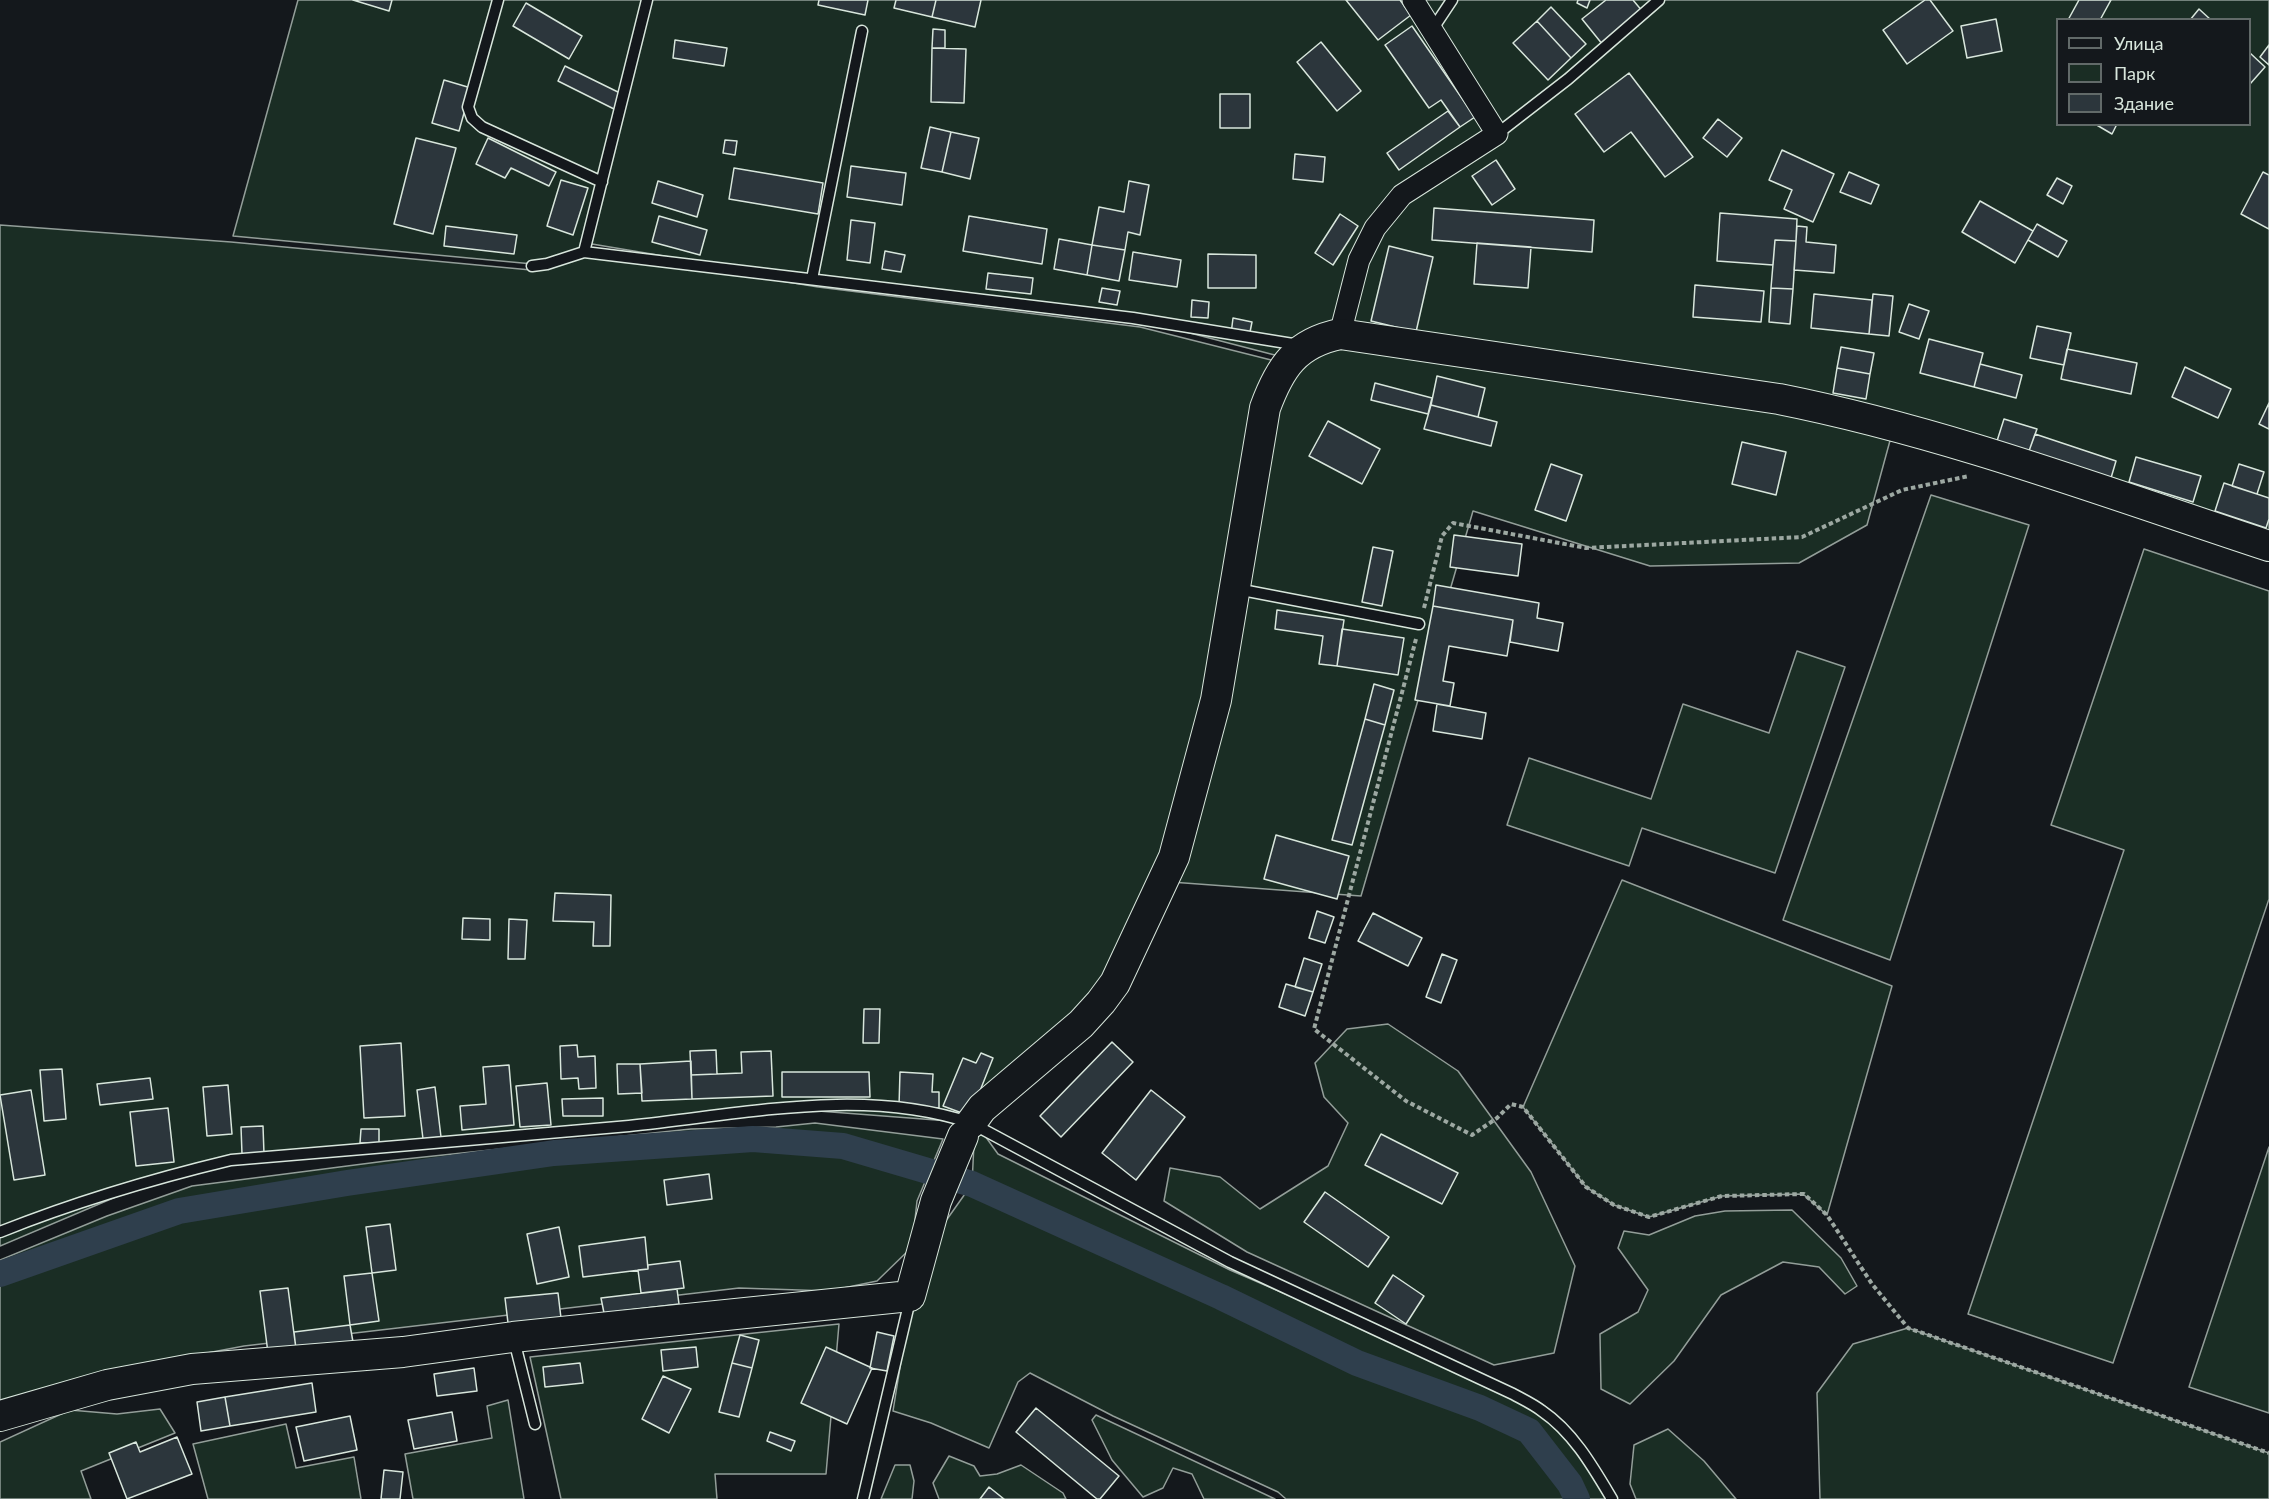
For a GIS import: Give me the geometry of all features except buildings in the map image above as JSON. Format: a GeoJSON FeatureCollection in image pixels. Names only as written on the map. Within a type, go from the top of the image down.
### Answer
{"type":"FeatureCollection","features":[{"type":"Feature","properties":{"kind":"street"},"geometry":{"type":"LineString","coordinates":[[1340,334],[1359,260],[1375,228],[1402,195],[1497,134],[1413,0]]}},
{"type":"Feature","properties":{"kind":"street"},"geometry":{"type":"LineString","coordinates":[[0,1416],[107,1385],[192,1369],[403,1352],[513,1337],[910,1296],[936,1201],[967,1130],[982,1107],[1082,1024],[1115,983],[1174,857],[1216,700],[1265,408],[1273,385],[1284,366],[1305,346],[1322,338],[1340,334],[1779,399],[1836,411],[1905,429],[2269,546]]}},
{"type":"Feature","properties":{"kind":"lane"},"geometry":{"type":"LineString","coordinates":[[498,0],[468,107],[472,118],[482,127],[602,182]]}},
{"type":"Feature","properties":{"kind":"lane"},"geometry":{"type":"LineString","coordinates":[[584,252],[647,0]]}},
{"type":"Feature","properties":{"kind":"lane"},"geometry":{"type":"LineString","coordinates":[[1432,30],[1452,0]]}},
{"type":"Feature","properties":{"kind":"lane"},"geometry":{"type":"LineString","coordinates":[[1497,134],[1568,79],[1659,0]]}},
{"type":"Feature","properties":{"kind":"lane"},"geometry":{"type":"LineString","coordinates":[[812,279],[862,31]]}},
{"type":"Feature","properties":{"kind":"lane"},"geometry":{"type":"LineString","coordinates":[[532,266],[547,264],[584,252],[1133,318],[1305,346]]}},
{"type":"Feature","properties":{"kind":"lane"},"geometry":{"type":"LineString","coordinates":[[1234,589],[1419,624]]}},
{"type":"Feature","properties":{"kind":"lane"},"geometry":{"type":"LineString","coordinates":[[0,1232],[106,1193],[231,1160],[631,1125],[816,1105],[867,1106],[945,1114],[967,1130],[1230,1262],[1513,1394],[1543,1412],[1568,1434],[1589,1460],[1612,1499]]}},
{"type":"Feature","properties":{"kind":"lane"},"geometry":{"type":"LineString","coordinates":[[862,1499],[910,1296]]}},
{"type":"Feature","properties":{"kind":"lane"},"geometry":{"type":"LineString","coordinates":[[513,1337],[535,1424]]}},
{"type":"Feature","properties":{"kind":"path"},"geometry":{"type":"LineString","coordinates":[[1977,474],[1902,490],[1802,537],[1586,548],[1453,523],[1442,536],[1314,1029],[1406,1101],[1472,1134],[1497,1118],[1511,1104],[1523,1107],[1586,1187],[1614,1204],[1649,1217],[1722,1196],[1804,1194],[1827,1215],[1872,1284],[1908,1328],[2269,1453]]}},
{"type":"Feature","properties":{"kind":"green space"},"geometry":{"type":"Polygon","coordinates":[[[298,0],[2269,0],[2269,547],[1894,426],[1867,525],[1799,563],[1650,566],[1473,511],[1361,896],[1171,882],[1110,998],[975,1122],[998,1154],[1230,1270],[1522,1396],[1574,1438],[1614,1499],[1286,1499],[1278,1492],[1113,1416],[1030,1373],[1018,1382],[989,1448],[931,1423],[893,1411],[911,1299],[921,1256],[972,1184],[975,1123],[766,1107],[177,1171],[0,1246],[0,225],[231,242],[531,270],[592,250],[818,287],[1140,327],[1283,363],[1268,409],[1290,359],[1140,320],[783,276],[592,244],[533,264],[233,236],[298,0]]]}},
{"type":"Feature","properties":{"kind":"green space"},"geometry":{"type":"Polygon","coordinates":[[[1931,495],[2029,525],[1890,960],[1783,920],[1931,495]]]}},
{"type":"Feature","properties":{"kind":"green space"},"geometry":{"type":"Polygon","coordinates":[[[2144,549],[2269,591],[2269,899],[2113,1363],[1968,1314],[2124,850],[2051,825],[2144,549]]]}},
{"type":"Feature","properties":{"kind":"green space"},"geometry":{"type":"Polygon","coordinates":[[[1797,651],[1845,667],[1775,873],[1642,828],[1629,866],[1507,825],[1529,758],[1651,799],[1683,704],[1769,733],[1797,651]]]}},
{"type":"Feature","properties":{"kind":"green space"},"geometry":{"type":"Polygon","coordinates":[[[1622,880],[1892,986],[1827,1215],[1803,1194],[1722,1196],[1649,1217],[1614,1205],[1586,1187],[1523,1107],[1622,880]]]}},
{"type":"Feature","properties":{"kind":"green space"},"geometry":{"type":"Polygon","coordinates":[[[1388,1024],[1458,1071],[1531,1172],[1575,1266],[1554,1353],[1494,1365],[1247,1252],[1164,1201],[1170,1168],[1220,1177],[1260,1209],[1328,1166],[1348,1123],[1324,1097],[1315,1063],[1347,1029],[1388,1024]]]}},
{"type":"Feature","properties":{"kind":"green space"},"geometry":{"type":"Polygon","coordinates":[[[815,1123],[943,1139],[917,1201],[912,1247],[877,1281],[829,1291],[739,1288],[244,1346],[128,1368],[0,1408],[0,1260],[107,1216],[192,1186],[386,1161],[691,1129],[776,1127],[815,1123]]]}},
{"type":"Feature","properties":{"kind":"green space"},"geometry":{"type":"Polygon","coordinates":[[[2269,1147],[2269,1413],[2189,1387],[2269,1147]]]}},
{"type":"Feature","properties":{"kind":"green space"},"geometry":{"type":"Polygon","coordinates":[[[1792,1210],[1841,1258],[1857,1286],[1845,1294],[1819,1267],[1783,1262],[1721,1295],[1674,1361],[1630,1404],[1601,1389],[1600,1334],[1638,1312],[1648,1290],[1618,1248],[1624,1231],[1649,1235],[1695,1216],[1725,1211],[1792,1210]]]}},
{"type":"Feature","properties":{"kind":"green space"},"geometry":{"type":"Polygon","coordinates":[[[839,1324],[826,1474],[715,1474],[717,1499],[561,1499],[530,1357],[839,1324]]]}},
{"type":"Feature","properties":{"kind":"green space"},"geometry":{"type":"Polygon","coordinates":[[[1908,1328],[2269,1453],[2269,1499],[1820,1499],[1817,1393],[1853,1344],[1908,1328]]]}},
{"type":"Feature","properties":{"kind":"green space"},"geometry":{"type":"Polygon","coordinates":[[[508,1400],[524,1499],[413,1499],[405,1454],[492,1438],[487,1406],[508,1400]]]}},
{"type":"Feature","properties":{"kind":"green space"},"geometry":{"type":"Polygon","coordinates":[[[160,1409],[175,1433],[81,1471],[91,1499],[0,1499],[0,1442],[70,1410],[117,1414],[160,1409]]]}},
{"type":"Feature","properties":{"kind":"green space"},"geometry":{"type":"Polygon","coordinates":[[[1096,1415],[1275,1499],[1204,1499],[1192,1474],[1173,1468],[1163,1488],[1143,1497],[1112,1460],[1092,1420],[1096,1415]]]}},
{"type":"Feature","properties":{"kind":"green space"},"geometry":{"type":"Polygon","coordinates":[[[286,1424],[296,1468],[354,1457],[361,1499],[208,1499],[193,1444],[286,1424]]]}},
{"type":"Feature","properties":{"kind":"green space"},"geometry":{"type":"Polygon","coordinates":[[[1668,1429],[1704,1461],[1736,1499],[1636,1499],[1630,1484],[1634,1445],[1668,1429]]]}},
{"type":"Feature","properties":{"kind":"green space"},"geometry":{"type":"Polygon","coordinates":[[[949,1456],[974,1466],[980,1476],[997,1474],[1021,1465],[1063,1493],[1066,1499],[939,1499],[933,1483],[949,1456]]]}},
{"type":"Feature","properties":{"kind":"green space"},"geometry":{"type":"Polygon","coordinates":[[[895,1465],[910,1465],[914,1481],[912,1499],[881,1499],[895,1465]]]}},
{"type":"Feature","properties":{"kind":"waterway"},"geometry":{"type":"LineString","coordinates":[[0,1274],[179,1211],[347,1183],[554,1153],[753,1139],[843,1146],[972,1184],[1221,1297],[1357,1363],[1480,1408],[1529,1431],[1570,1484],[1577,1499]]}}]}
